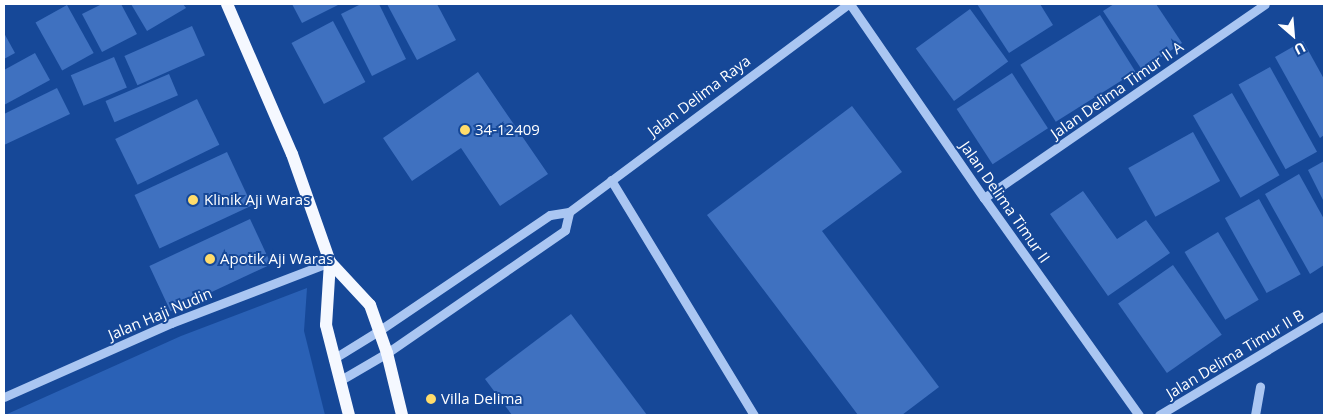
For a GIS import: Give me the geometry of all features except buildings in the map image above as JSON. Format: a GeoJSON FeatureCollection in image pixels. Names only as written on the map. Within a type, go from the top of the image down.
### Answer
{"type":"FeatureCollection","features":[{"type":"Feature","properties":{"kind":"main road"},"geometry":{"type":"LineString","coordinates":[[227,4],[292,154],[330,262],[326,325],[333,359],[349,415]]}},
{"type":"Feature","properties":{"kind":"main road"},"geometry":{"type":"LineString","coordinates":[[330,262],[370,305],[387,353],[402,415]]}},
{"type":"Feature","properties":{"kind":"street","name":"Jalan Delima Raya"},"geometry":{"type":"LineString","coordinates":[[333,359],[380,330],[550,215],[569,212],[849,4]]}},
{"type":"Feature","properties":{"kind":"street","name":"Jalan Delima Timur II"},"geometry":{"type":"LineString","coordinates":[[849,4],[984,198],[1139,415]]}},
{"type":"Feature","properties":{"kind":"street","name":"Jalan Delima Timur II A"},"geometry":{"type":"LineString","coordinates":[[984,198],[1265,4]]}},
{"type":"Feature","properties":{"kind":"street"},"geometry":{"type":"LineString","coordinates":[[611,180],[754,415]]}},
{"type":"Feature","properties":{"kind":"street","name":"Jalan Delima Raya"},"geometry":{"type":"LineString","coordinates":[[339,381],[387,353],[565,230],[569,212]]}},
{"type":"Feature","properties":{"kind":"street","name":"Jalan Haji Nudin"},"geometry":{"type":"LineString","coordinates":[[4,397],[171,323],[330,262]]}},
{"type":"Feature","properties":{"kind":"street","name":"Jalan Delima Timur II B"},"geometry":{"type":"LineString","coordinates":[[1159,415],[1324,316]]}},
{"type":"Feature","properties":{"kind":"street"},"geometry":{"type":"LineString","coordinates":[[1255,415],[1260,386]]}},
{"type":"Feature","properties":{"kind":"shaded area"},"geometry":{"type":"Polygon","coordinates":[[[307,288],[304,331],[325,415],[5,415],[181,336],[307,288]]]}},
{"type":"Feature","properties":{"kind":"place","name":"34-12409"},"geometry":{"type":"Point","coordinates":[465,130]}},
{"type":"Feature","properties":{"kind":"place","name":"Klinik Aji Waras"},"geometry":{"type":"Point","coordinates":[193,200]}},
{"type":"Feature","properties":{"kind":"place","name":"Apotik Aji Waras"},"geometry":{"type":"Point","coordinates":[210,259]}},
{"type":"Feature","properties":{"kind":"place","name":"Villa Delima"},"geometry":{"type":"Point","coordinates":[431,399]}}]}
